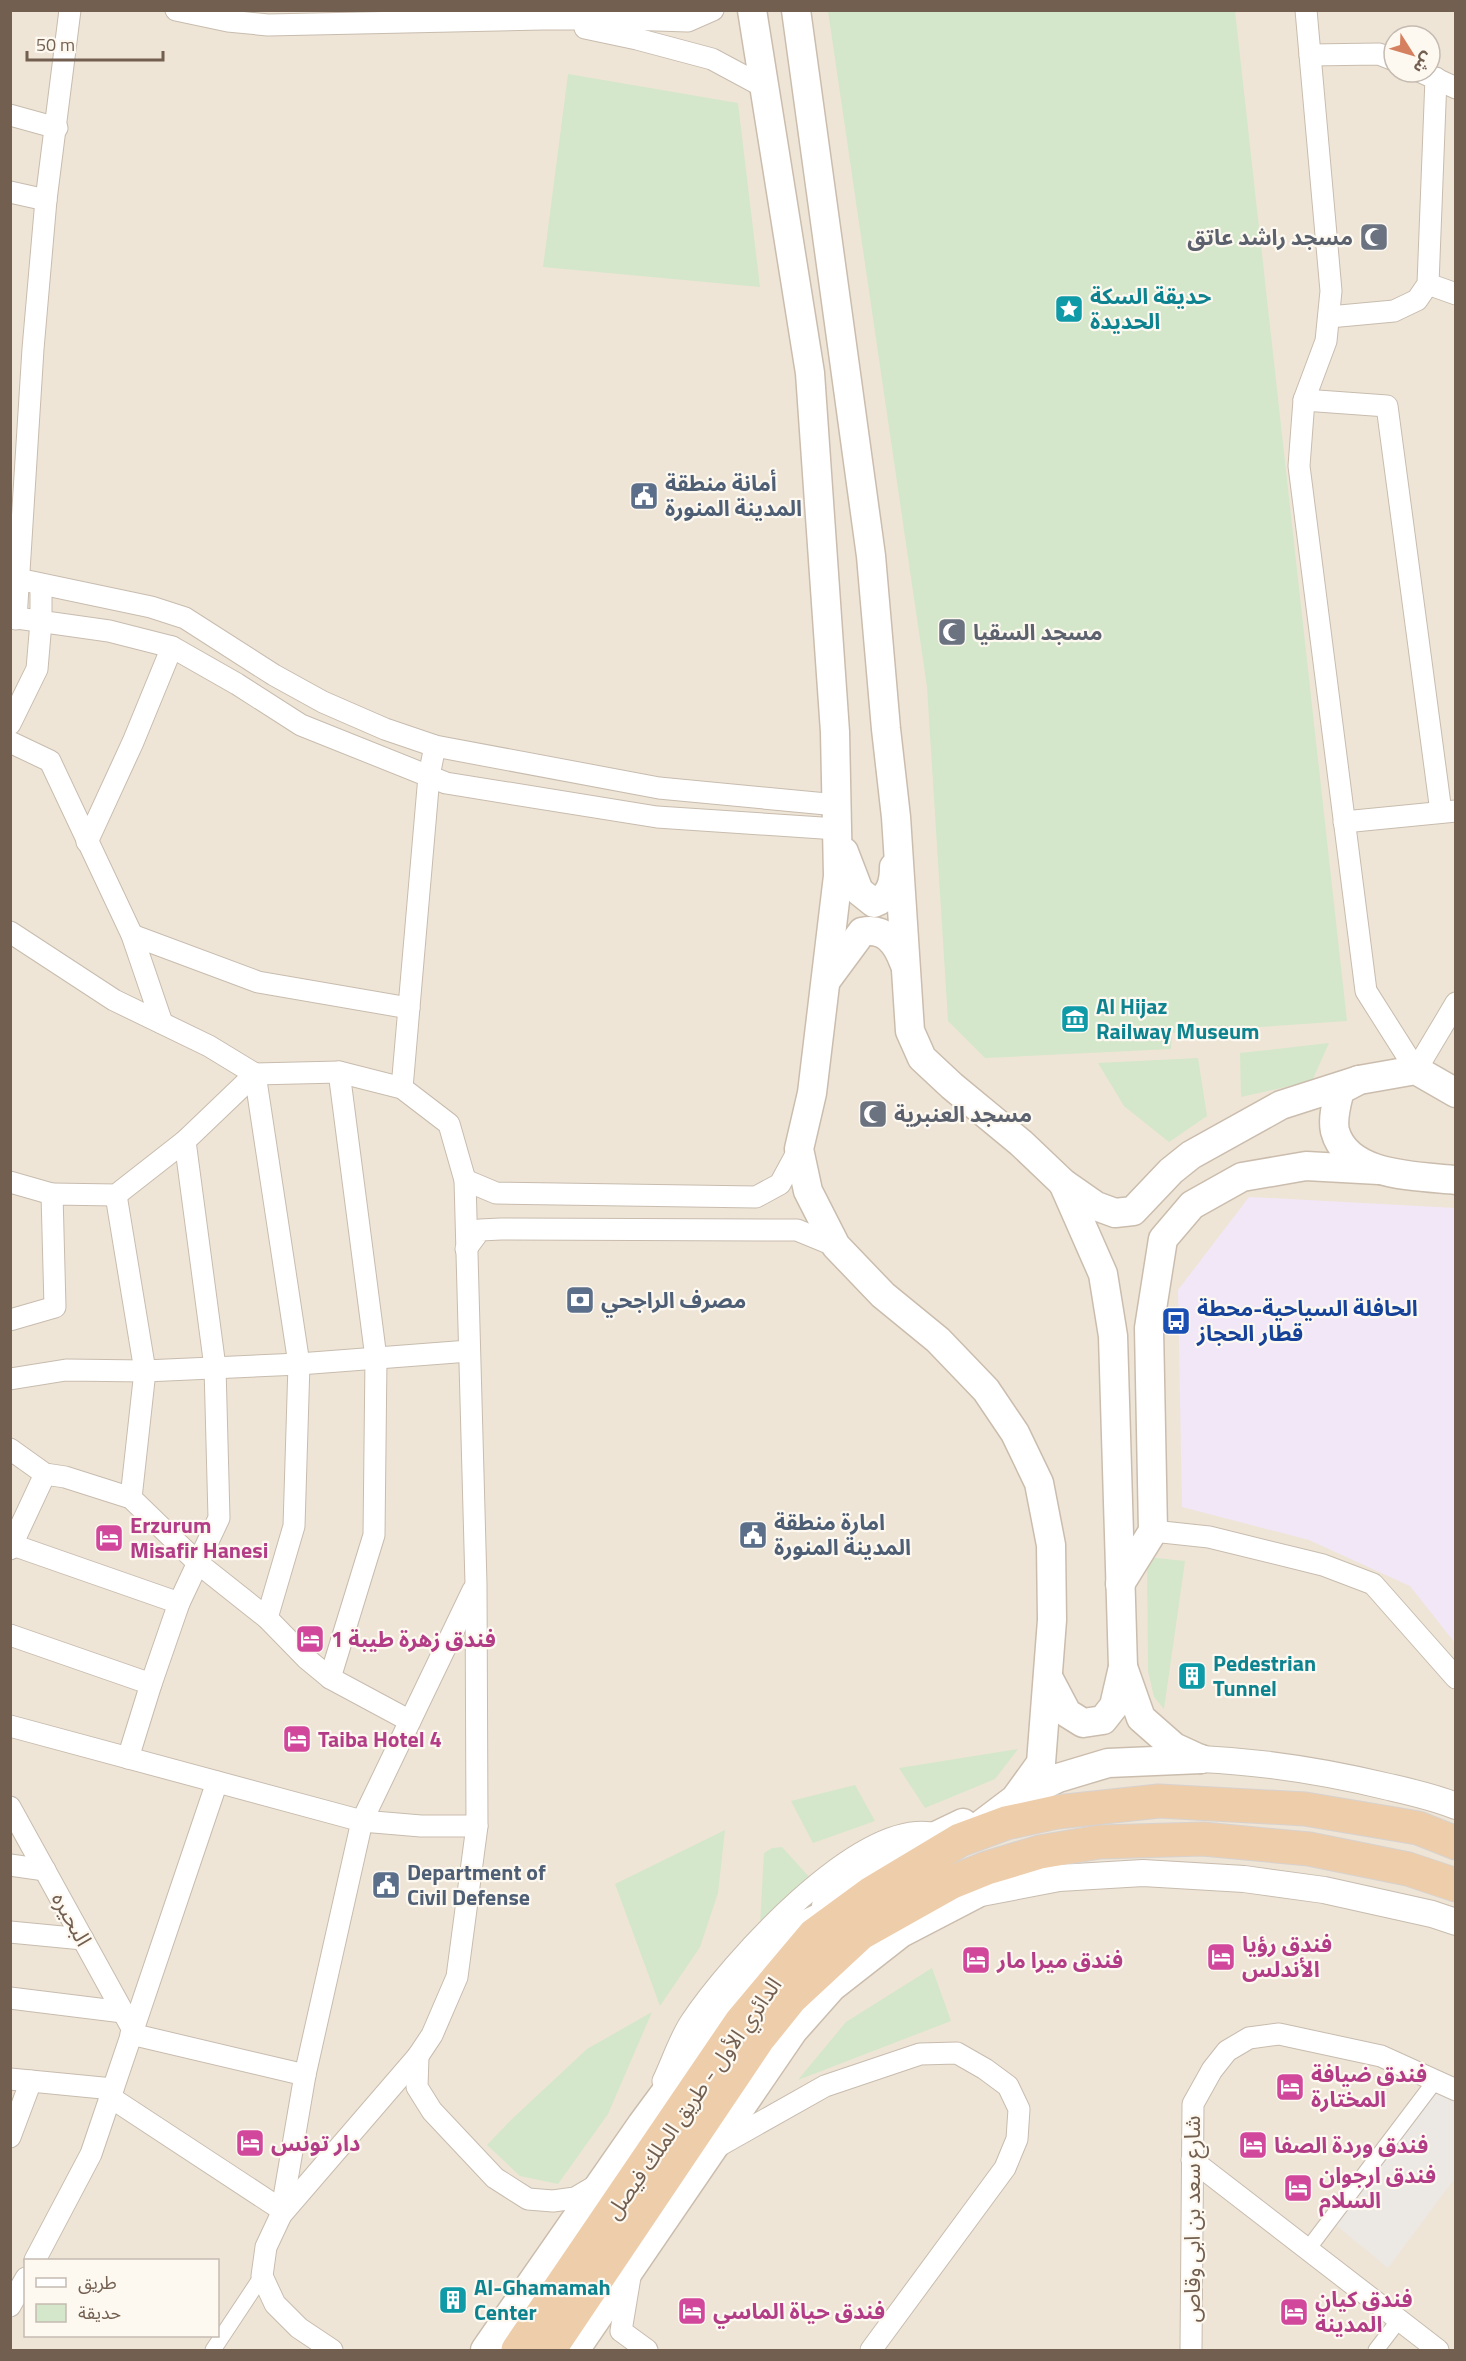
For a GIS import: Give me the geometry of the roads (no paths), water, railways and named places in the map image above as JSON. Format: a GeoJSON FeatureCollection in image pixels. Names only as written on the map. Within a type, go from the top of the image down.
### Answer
{"type":"FeatureCollection","features":[{"type":"Feature","properties":{"kind":"highway","name":"الدائري الأول - طريق الملك فيصل"},"geometry":{"type":"LineString","coordinates":[[549,2350],[758,2039],[814,1935],[950,1838],[1058,1812],[1158,1801],[1305,1809],[1418,1828],[1455,1844]]}},
{"type":"Feature","properties":{"kind":"highway","name":"الدائري الأول - طريق الملك فيصل"},"geometry":{"type":"LineString","coordinates":[[518,2350],[741,2022],[785,1986],[861,1933],[963,1889],[987,1868],[1040,1852],[1099,1842],[1203,1839],[1309,1849],[1408,1869],[1455,1885]]}},
{"type":"Feature","properties":{"kind":"main road"},"geometry":{"type":"LineString","coordinates":[[752,10],[810,373],[836,732],[838,876],[812,1093],[799,1149],[808,1191],[836,1246],[883,1294],[938,1340],[986,1390],[1015,1433],[1039,1483],[1051,1545],[1052,1620],[1048,1676],[1041,1763],[1015,1799]]}},
{"type":"Feature","properties":{"kind":"main road"},"geometry":{"type":"LineString","coordinates":[[796,10],[871,556],[896,817],[910,1031],[922,1058],[1021,1143],[1063,1183],[1096,1206],[1115,1213],[1133,1211],[1171,1170],[1191,1155],[1281,1105],[1359,1080],[1416,1070],[1455,1093]]}},
{"type":"Feature","properties":{"kind":"main road"},"geometry":{"type":"LineString","coordinates":[[837,817],[847,863],[858,891],[874,903],[885,899],[894,882],[896,817]]}},
{"type":"Feature","properties":{"kind":"main road"},"geometry":{"type":"LineString","coordinates":[[827,979],[862,932],[874,930],[887,936],[899,948],[904,965]]}},
{"type":"Feature","properties":{"kind":"main road"},"geometry":{"type":"LineString","coordinates":[[1359,1080],[1340,1090],[1335,1113],[1335,1130],[1341,1144],[1357,1160],[1379,1170]]}},
{"type":"Feature","properties":{"kind":"main road"},"geometry":{"type":"LineString","coordinates":[[1113,1336],[1162,1246],[1192,1205],[1242,1177],[1306,1166],[1379,1170],[1455,1180]]}},
{"type":"Feature","properties":{"kind":"main road"},"geometry":{"type":"LineString","coordinates":[[1048,1676],[1067,1713],[1083,1723],[1103,1720],[1114,1706],[1123,1667],[1113,1336],[1103,1275],[1063,1183]]}},
{"type":"Feature","properties":{"kind":"main road"},"geometry":{"type":"LineString","coordinates":[[1120,1584],[1153,1531],[1149,1328],[1162,1246],[1149,1223],[1133,1211]]}},
{"type":"Feature","properties":{"kind":"main road"},"geometry":{"type":"LineString","coordinates":[[1123,1667],[1142,1718],[1174,1747],[1201,1759]]}},
{"type":"Feature","properties":{"kind":"main road"},"geometry":{"type":"LineString","coordinates":[[485,2350],[642,2124],[749,1979],[796,1929],[892,1857],[950,1838],[1015,1799],[1059,1778],[1108,1763],[1201,1759]]}},
{"type":"Feature","properties":{"kind":"main road"},"geometry":{"type":"LineString","coordinates":[[575,2350],[793,2031],[832,1987],[901,1933],[963,1889]]}},
{"type":"Feature","properties":{"kind":"main road"},"geometry":{"type":"LineString","coordinates":[[796,1929],[870,1894]]}},
{"type":"Feature","properties":{"kind":"main road"},"geometry":{"type":"LineString","coordinates":[[832,1987],[861,1933]]}},
{"type":"Feature","properties":{"kind":"street"},"geometry":{"type":"LineString","coordinates":[[70,10],[57,128],[46,200],[33,349],[18,579],[13,618],[109,631],[172,647],[237,684],[301,725],[447,783],[657,817],[837,817]]}},
{"type":"Feature","properties":{"kind":"street"},"geometry":{"type":"LineString","coordinates":[[176,10],[229,16],[268,25],[519,15],[637,39],[712,59],[766,88]]}},
{"type":"Feature","properties":{"kind":"street"},"geometry":{"type":"LineString","coordinates":[[543,19],[688,21],[713,10]]}},
{"type":"Feature","properties":{"kind":"street"},"geometry":{"type":"LineString","coordinates":[[1306,10],[1331,291],[1326,341],[1304,400],[1299,466],[1366,992],[1416,1070],[1455,1004]]}},
{"type":"Feature","properties":{"kind":"street"},"geometry":{"type":"LineString","coordinates":[[1310,54],[1382,55]]}},
{"type":"Feature","properties":{"kind":"street"},"geometry":{"type":"LineString","coordinates":[[1329,317],[1394,311],[1417,300],[1428,284],[1429,84]]}},
{"type":"Feature","properties":{"kind":"street"},"geometry":{"type":"LineString","coordinates":[[10,115],[57,128]]}},
{"type":"Feature","properties":{"kind":"street"},"geometry":{"type":"LineString","coordinates":[[10,192],[46,200]]}},
{"type":"Feature","properties":{"kind":"street"},"geometry":{"type":"LineString","coordinates":[[1428,284],[1455,294]]}},
{"type":"Feature","properties":{"kind":"street"},"geometry":{"type":"LineString","coordinates":[[1304,400],[1387,406],[1448,812],[1344,822]]}},
{"type":"Feature","properties":{"kind":"street"},"geometry":{"type":"LineString","coordinates":[[18,579],[151,607],[184,618],[274,675],[323,702],[385,729],[435,746],[659,788],[837,817]]}},
{"type":"Feature","properties":{"kind":"street"},"geometry":{"type":"LineString","coordinates":[[10,724],[37,669],[41,585]]}},
{"type":"Feature","properties":{"kind":"street"},"geometry":{"type":"LineString","coordinates":[[87,842],[133,742],[172,647]]}},
{"type":"Feature","properties":{"kind":"street"},"geometry":{"type":"LineString","coordinates":[[10,742],[50,761],[132,935],[162,1023]]}},
{"type":"Feature","properties":{"kind":"street"},"geometry":{"type":"LineString","coordinates":[[402,1088],[429,776],[435,746]]}},
{"type":"Feature","properties":{"kind":"street"},"geometry":{"type":"LineString","coordinates":[[657,817],[659,788]]}},
{"type":"Feature","properties":{"kind":"street"},"geometry":{"type":"LineString","coordinates":[[10,932],[114,1000],[210,1046],[255,1074],[339,1072],[402,1088],[449,1124],[465,1180],[476,1584],[477,1826],[457,1977],[432,2035],[418,2056],[282,2212]]}},
{"type":"Feature","properties":{"kind":"street"},"geometry":{"type":"LineString","coordinates":[[132,935],[258,982],[409,1008]]}},
{"type":"Feature","properties":{"kind":"street"},"geometry":{"type":"LineString","coordinates":[[330,1678],[374,1535],[376,1358],[339,1072]]}},
{"type":"Feature","properties":{"kind":"street"},"geometry":{"type":"LineString","coordinates":[[10,1182],[52,1194],[116,1195],[185,1141],[255,1074]]}},
{"type":"Feature","properties":{"kind":"street"},"geometry":{"type":"LineString","coordinates":[[255,1074],[299,1364],[294,1526],[267,1618]]}},
{"type":"Feature","properties":{"kind":"street"},"geometry":{"type":"LineString","coordinates":[[128,1758],[179,1603],[219,1518],[215,1367],[185,1141]]}},
{"type":"Feature","properties":{"kind":"street"},"geometry":{"type":"LineString","coordinates":[[465,1180],[496,1193],[756,1197],[780,1184],[799,1149]]}},
{"type":"Feature","properties":{"kind":"street"},"geometry":{"type":"LineString","coordinates":[[10,1320],[55,1307],[52,1194]]}},
{"type":"Feature","properties":{"kind":"street"},"geometry":{"type":"LineString","coordinates":[[116,1195],[146,1371],[131,1498]]}},
{"type":"Feature","properties":{"kind":"street"},"geometry":{"type":"LineString","coordinates":[[466,1249],[480,1230],[501,1229],[797,1230],[836,1246]]}},
{"type":"Feature","properties":{"kind":"street"},"geometry":{"type":"LineString","coordinates":[[10,1379],[66,1370],[146,1371],[299,1364],[469,1351]]}},
{"type":"Feature","properties":{"kind":"street"},"geometry":{"type":"LineString","coordinates":[[10,1449],[45,1474],[65,1477],[131,1498],[199,1564],[267,1618],[307,1659],[330,1678],[410,1721]]}},
{"type":"Feature","properties":{"kind":"street"},"geometry":{"type":"LineString","coordinates":[[45,1474],[11,1546],[179,1603]]}},
{"type":"Feature","properties":{"kind":"street"},"geometry":{"type":"LineString","coordinates":[[1153,1531],[1209,1537],[1323,1565],[1373,1584],[1455,1678]]}},
{"type":"Feature","properties":{"kind":"street"},"geometry":{"type":"LineString","coordinates":[[213,2350],[262,2276],[266,2247],[282,2212],[305,2075],[362,1821],[476,1584]]}},
{"type":"Feature","properties":{"kind":"street"},"geometry":{"type":"LineString","coordinates":[[10,1635],[151,1684]]}},
{"type":"Feature","properties":{"kind":"street"},"geometry":{"type":"LineString","coordinates":[[10,1726],[362,1821],[421,1826],[477,1826]]}},
{"type":"Feature","properties":{"kind":"street"},"geometry":{"type":"LineString","coordinates":[[1201,1759],[1259,1762],[1344,1777],[1440,1800],[1455,1806]]}},
{"type":"Feature","properties":{"kind":"street"},"geometry":{"type":"LineString","coordinates":[[36,2259],[91,2154],[112,2093],[129,2025],[217,1782]]}},
{"type":"Feature","properties":{"kind":"street","name":"البحيره"},"geometry":{"type":"LineString","coordinates":[[10,1808],[129,2025]]}},
{"type":"Feature","properties":{"kind":"street"},"geometry":{"type":"LineString","coordinates":[[642,2124],[689,2025],[715,1988],[755,1943],[816,1885],[841,1865],[879,1842],[923,1831],[950,1838]]}},
{"type":"Feature","properties":{"kind":"street"},"geometry":{"type":"LineString","coordinates":[[10,1864],[45,1870]]}},
{"type":"Feature","properties":{"kind":"street"},"geometry":{"type":"LineString","coordinates":[[963,1889],[1059,1878],[1112,1875],[1143,1874],[1244,1879],[1324,1890],[1432,1914],[1455,1922]]}},
{"type":"Feature","properties":{"kind":"street"},"geometry":{"type":"LineString","coordinates":[[10,1932],[83,1939]]}},
{"type":"Feature","properties":{"kind":"street"},"geometry":{"type":"LineString","coordinates":[[10,1998],[129,2025],[305,2075]]}},
{"type":"Feature","properties":{"kind":"street","name":"شارع سعد بن ابى وقاص"},"geometry":{"type":"LineString","coordinates":[[1191,2350],[1193,2104],[1212,2070],[1227,2051],[1249,2038],[1279,2034],[1381,2056],[1455,2090]]}},
{"type":"Feature","properties":{"kind":"street"},"geometry":{"type":"LineString","coordinates":[[714,2148],[825,2086],[920,2054],[957,2053],[1008,2086],[1019,2109],[1017,2139],[1005,2168],[871,2350]]}},
{"type":"Feature","properties":{"kind":"street"},"geometry":{"type":"LineString","coordinates":[[418,2056],[417,2087],[432,2111],[495,2178],[528,2199],[553,2201],[575,2198],[600,2184]]}},
{"type":"Feature","properties":{"kind":"street"},"geometry":{"type":"LineString","coordinates":[[10,2137],[21,2080],[112,2093],[282,2212]]}},
{"type":"Feature","properties":{"kind":"street"},"geometry":{"type":"LineString","coordinates":[[1308,2249],[1435,2081]]}},
{"type":"Feature","properties":{"kind":"street"},"geometry":{"type":"LineString","coordinates":[[1192,2160],[1438,2350]]}},
{"type":"Feature","properties":{"kind":"street"},"geometry":{"type":"LineString","coordinates":[[632,2266],[621,2331],[647,2350]]}},
{"type":"Feature","properties":{"kind":"street"},"geometry":{"type":"LineString","coordinates":[[262,2276],[275,2304],[299,2328],[332,2350]]}},
{"type":"Feature","properties":{"kind":"street"},"geometry":{"type":"LineString","coordinates":[[10,2306],[24,2282]]}},
{"type":"Feature","properties":{"kind":"street"},"geometry":{"type":"LineString","coordinates":[[1376,2350],[1399,2320]]}},
{"type":"Feature","properties":{"kind":"place","name":"مسجد راشد عاتق"},"geometry":{"type":"Point","coordinates":[1374,237]}},
{"type":"Feature","properties":{"kind":"place","name":"حديقة السكة الحديدة"},"geometry":{"type":"Point","coordinates":[1069,309]}},
{"type":"Feature","properties":{"kind":"place","name":"أمانة منطقة المدينة المنورة"},"geometry":{"type":"Point","coordinates":[644,496]}},
{"type":"Feature","properties":{"kind":"place","name":"مسجد السقيا"},"geometry":{"type":"Point","coordinates":[952,632]}},
{"type":"Feature","properties":{"kind":"place","name":"Al Hijaz Railway Museum"},"geometry":{"type":"Point","coordinates":[1075,1019]}},
{"type":"Feature","properties":{"kind":"place","name":"مسجد العنبرية"},"geometry":{"type":"Point","coordinates":[873,1114]}},
{"type":"Feature","properties":{"kind":"place","name":"مصرف الراجحي"},"geometry":{"type":"Point","coordinates":[580,1300]}},
{"type":"Feature","properties":{"kind":"place","name":"الحافلة السياحية-محطة قطار الحجاز"},"geometry":{"type":"Point","coordinates":[1176,1321]}},
{"type":"Feature","properties":{"kind":"place","name":"امارة منطقة المدينة المنورة"},"geometry":{"type":"Point","coordinates":[753,1535]}},
{"type":"Feature","properties":{"kind":"place","name":"Erzurum Misafir Hanesi"},"geometry":{"type":"Point","coordinates":[109,1538]}},
{"type":"Feature","properties":{"kind":"place","name":"فندق زهرة طيبة 1"},"geometry":{"type":"Point","coordinates":[310,1639]}},
{"type":"Feature","properties":{"kind":"place","name":"Pedestrian Tunnel"},"geometry":{"type":"Point","coordinates":[1192,1676]}},
{"type":"Feature","properties":{"kind":"place","name":"Taiba Hotel 4"},"geometry":{"type":"Point","coordinates":[297,1739]}},
{"type":"Feature","properties":{"kind":"place","name":"Department of Civil Defense"},"geometry":{"type":"Point","coordinates":[386,1885]}},
{"type":"Feature","properties":{"kind":"place","name":"فندق رؤيا الأندلس"},"geometry":{"type":"Point","coordinates":[1221,1957]}},
{"type":"Feature","properties":{"kind":"place","name":"فندق ميرا مار"},"geometry":{"type":"Point","coordinates":[976,1960]}},
{"type":"Feature","properties":{"kind":"place","name":"فندق ضيافة المختارة"},"geometry":{"type":"Point","coordinates":[1290,2087]}},
{"type":"Feature","properties":{"kind":"place","name":"دار تونس"},"geometry":{"type":"Point","coordinates":[250,2143]}},
{"type":"Feature","properties":{"kind":"place","name":"فندق وردة الصفا"},"geometry":{"type":"Point","coordinates":[1253,2145]}},
{"type":"Feature","properties":{"kind":"place","name":"فندق ارجوان السلام"},"geometry":{"type":"Point","coordinates":[1298,2188]}},
{"type":"Feature","properties":{"kind":"place","name":"Al-Ghamamah Center"},"geometry":{"type":"Point","coordinates":[453,2300]}},
{"type":"Feature","properties":{"kind":"place","name":"فندق حياة الماسي"},"geometry":{"type":"Point","coordinates":[692,2311]}},
{"type":"Feature","properties":{"kind":"place","name":"فندق كيان المدينة"},"geometry":{"type":"Point","coordinates":[1294,2312]}}]}
